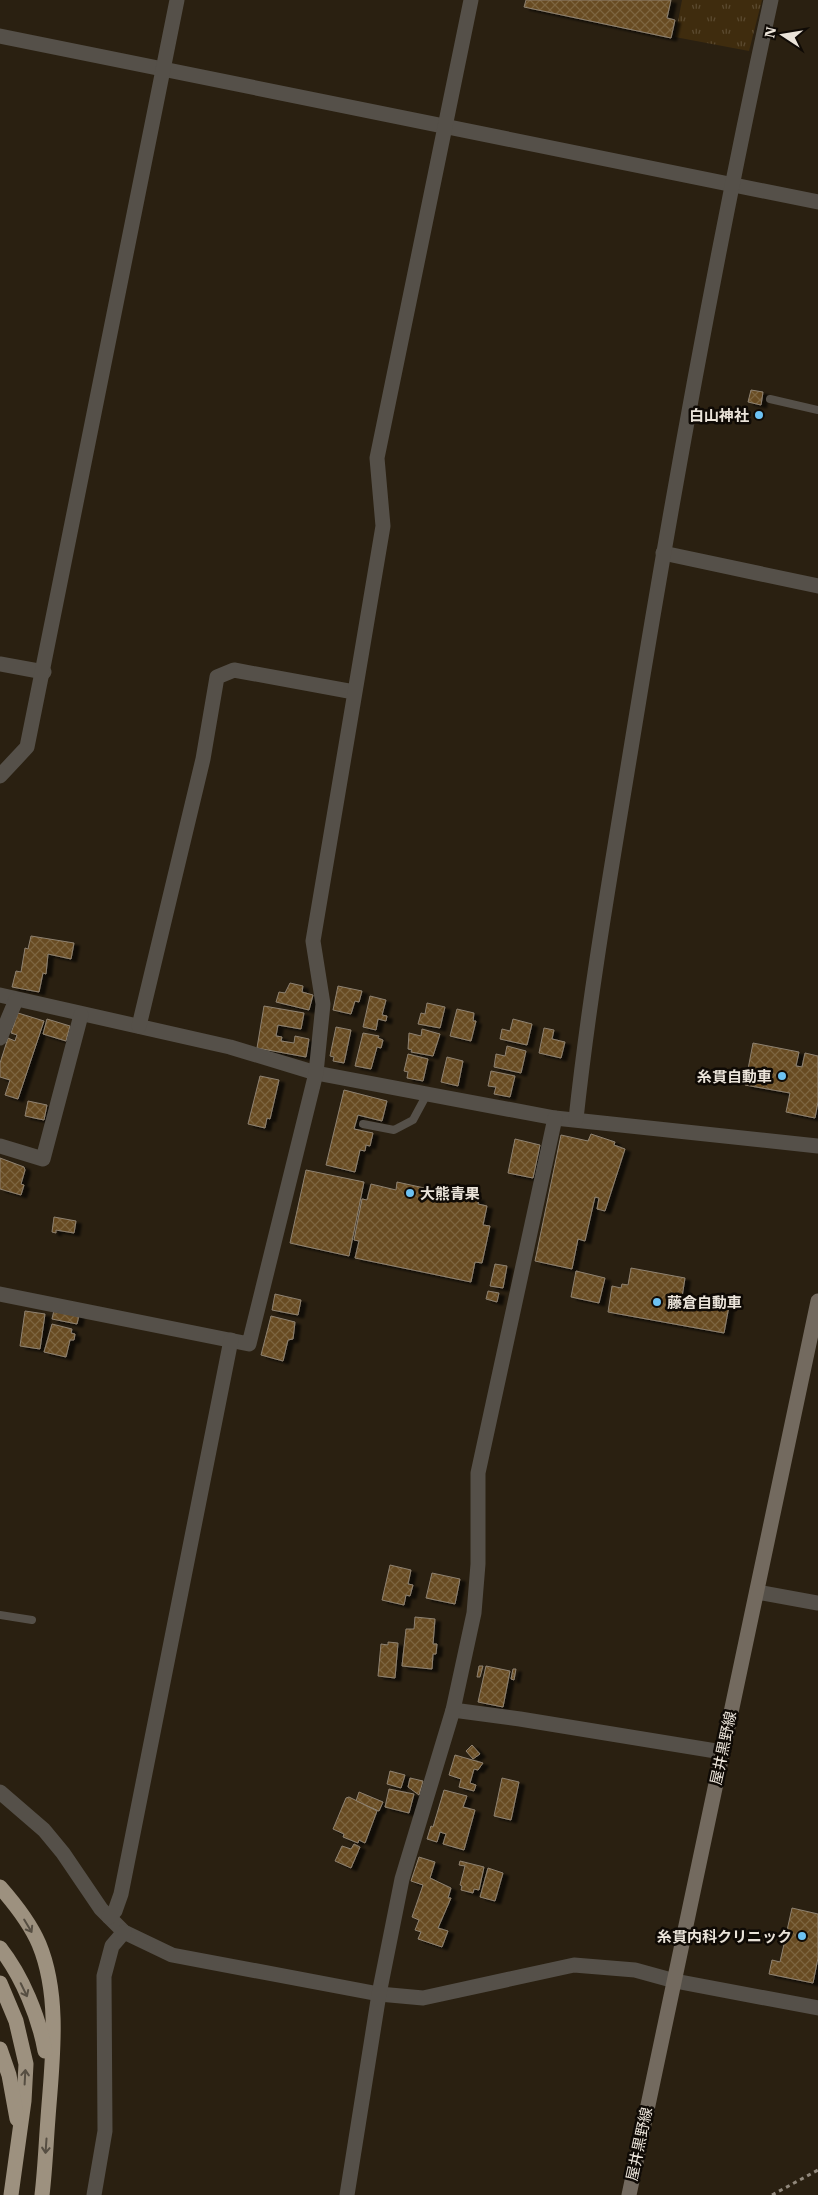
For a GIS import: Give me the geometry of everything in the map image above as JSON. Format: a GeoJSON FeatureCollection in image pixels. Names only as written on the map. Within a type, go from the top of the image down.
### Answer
{"type":"FeatureCollection","features":[{"type":"Feature","properties":{"kind":"highway"},"geometry":{"type":"LineString","coordinates":[[0,1887],[16,1905],[38,1943],[49,1980],[52,2020],[51,2080],[42,2195]]}},
{"type":"Feature","properties":{"kind":"highway"},"geometry":{"type":"LineString","coordinates":[[0,1948],[25,1990],[43,2035],[51,2080]]}},
{"type":"Feature","properties":{"kind":"highway"},"geometry":{"type":"LineString","coordinates":[[0,1983],[16,2021],[26,2064],[24,2101],[11,2195]]}},
{"type":"Feature","properties":{"kind":"highway"},"geometry":{"type":"LineString","coordinates":[[0,2049],[9,2075],[17,2116],[16,2154]]}},
{"type":"Feature","properties":{"kind":"main road","name":"屋井黒野線"},"geometry":{"type":"LineString","coordinates":[[629,2195],[818,1301]]}},
{"type":"Feature","properties":{"kind":"street"},"geometry":{"type":"LineString","coordinates":[[0,776],[27,747],[44,672],[177,0]]}},
{"type":"Feature","properties":{"kind":"street"},"geometry":{"type":"LineString","coordinates":[[0,1294],[249,1344],[316,1073],[323,1004],[313,941],[383,526],[377,458],[471,0]]}},
{"type":"Feature","properties":{"kind":"street"},"geometry":{"type":"LineString","coordinates":[[576,1119],[586,1029],[663,553],[730,184],[771,0]]}},
{"type":"Feature","properties":{"kind":"street"},"geometry":{"type":"LineString","coordinates":[[0,36],[818,202]]}},
{"type":"Feature","properties":{"kind":"street"},"geometry":{"type":"LineString","coordinates":[[663,553],[818,586]]}},
{"type":"Feature","properties":{"kind":"street"},"geometry":{"type":"LineString","coordinates":[[0,664],[44,672]]}},
{"type":"Feature","properties":{"kind":"street"},"geometry":{"type":"LineString","coordinates":[[139,1026],[203,759],[217,677],[234,670],[354,692]]}},
{"type":"Feature","properties":{"kind":"street"},"geometry":{"type":"LineString","coordinates":[[0,996],[230,1047],[316,1073],[555,1118],[818,1146]]}},
{"type":"Feature","properties":{"kind":"street"},"geometry":{"type":"LineString","coordinates":[[0,1038],[16,1000]]}},
{"type":"Feature","properties":{"kind":"street"},"geometry":{"type":"LineString","coordinates":[[0,1146],[43,1159],[81,1015]]}},
{"type":"Feature","properties":{"kind":"street"},"geometry":{"type":"LineString","coordinates":[[347,2195],[380,1994],[402,1879],[453,1710],[474,1613],[478,1564],[478,1472],[555,1118]]}},
{"type":"Feature","properties":{"kind":"street"},"geometry":{"type":"LineString","coordinates":[[109,1917],[115,1911],[121,1894],[231,1340]]}},
{"type":"Feature","properties":{"kind":"street"},"geometry":{"type":"LineString","coordinates":[[756,1592],[818,1603]]}},
{"type":"Feature","properties":{"kind":"street"},"geometry":{"type":"LineString","coordinates":[[453,1710],[722,1752]]}},
{"type":"Feature","properties":{"kind":"street"},"geometry":{"type":"LineString","coordinates":[[0,1792],[44,1830],[101,1909],[124,1932],[172,1954],[380,1994],[423,1998],[574,1964],[635,1970],[675,1981],[818,2008]]}},
{"type":"Feature","properties":{"kind":"street"},"geometry":{"type":"LineString","coordinates":[[94,2195],[105,2131],[104,1976],[112,1946],[124,1932]]}},
{"type":"Feature","properties":{"kind":"lane"},"geometry":{"type":"LineString","coordinates":[[770,399],[818,410]]}},
{"type":"Feature","properties":{"kind":"lane"},"geometry":{"type":"LineString","coordinates":[[363,1124],[394,1130],[413,1120],[427,1094]]}},
{"type":"Feature","properties":{"kind":"lane"},"geometry":{"type":"LineString","coordinates":[[0,1615],[32,1620]]}},
{"type":"Feature","properties":{"kind":"path"},"geometry":{"type":"LineString","coordinates":[[772,2195],[818,2170]]}},
{"type":"Feature","properties":{"kind":"green space"},"geometry":{"type":"Polygon","coordinates":[[[682,0],[762,0],[749,51],[675,37],[682,0]]]}},
{"type":"Feature","properties":{"kind":"building"},"geometry":{"type":"Polygon","coordinates":[[[526,0],[671,0],[667,18],[675,20],[671,38],[524,7],[526,0]]]}},
{"type":"Feature","properties":{"kind":"building"},"geometry":{"type":"Polygon","coordinates":[[[751,390],[763,392],[761,405],[748,402],[751,390]]]}},
{"type":"Feature","properties":{"kind":"building"},"geometry":{"type":"Polygon","coordinates":[[[31,936],[74,943],[71,959],[48,954],[46,974],[43,973],[39,992],[12,987],[16,971],[21,972],[25,948],[28,949],[31,936]]]}},
{"type":"Feature","properties":{"kind":"building"},"geometry":{"type":"Polygon","coordinates":[[[290,983],[303,986],[302,992],[313,995],[309,1010],[276,1002],[279,992],[285,993],[290,983]]]}},
{"type":"Feature","properties":{"kind":"building"},"geometry":{"type":"Polygon","coordinates":[[[338,986],[362,991],[359,1002],[355,1001],[351,1014],[333,1010],[338,986]]]}},
{"type":"Feature","properties":{"kind":"building"},"geometry":{"type":"Polygon","coordinates":[[[370,996],[386,1000],[382,1015],[387,1016],[386,1021],[378,1019],[376,1030],[363,1027],[370,996]]]}},
{"type":"Feature","properties":{"kind":"building"},"geometry":{"type":"Polygon","coordinates":[[[427,1003],[445,1007],[440,1028],[418,1024],[421,1013],[425,1014],[427,1003]]]}},
{"type":"Feature","properties":{"kind":"building"},"geometry":{"type":"Polygon","coordinates":[[[264,1006],[304,1013],[301,1029],[278,1025],[276,1036],[282,1037],[281,1041],[294,1043],[295,1036],[309,1039],[306,1057],[257,1048],[264,1006]]]}},
{"type":"Feature","properties":{"kind":"building"},"geometry":{"type":"Polygon","coordinates":[[[457,1009],[474,1013],[473,1021],[476,1021],[471,1041],[450,1036],[457,1009]]]}},
{"type":"Feature","properties":{"kind":"building"},"geometry":{"type":"Polygon","coordinates":[[[18,1013],[44,1021],[18,1099],[5,1095],[10,1080],[0,1077],[0,1063],[8,1038],[15,1041],[17,1035],[11,1033],[18,1013]]]}},
{"type":"Feature","properties":{"kind":"building"},"geometry":{"type":"Polygon","coordinates":[[[47,1019],[70,1026],[66,1041],[43,1034],[47,1019]]]}},
{"type":"Feature","properties":{"kind":"building"},"geometry":{"type":"Polygon","coordinates":[[[513,1019],[532,1024],[527,1045],[500,1039],[502,1029],[510,1031],[513,1019]]]}},
{"type":"Feature","properties":{"kind":"building"},"geometry":{"type":"Polygon","coordinates":[[[336,1027],[351,1030],[344,1063],[333,1061],[334,1057],[330,1056],[336,1027]]]}},
{"type":"Feature","properties":{"kind":"building"},"geometry":{"type":"Polygon","coordinates":[[[544,1028],[554,1030],[552,1039],[565,1042],[561,1058],[539,1053],[544,1028]]]}},
{"type":"Feature","properties":{"kind":"building"},"geometry":{"type":"Polygon","coordinates":[[[422,1029],[440,1034],[433,1056],[411,1052],[412,1050],[408,1049],[409,1033],[421,1036],[422,1029]]]}},
{"type":"Feature","properties":{"kind":"building"},"geometry":{"type":"Polygon","coordinates":[[[363,1033],[379,1036],[378,1038],[383,1040],[381,1048],[377,1047],[371,1069],[355,1066],[363,1033]]]}},
{"type":"Feature","properties":{"kind":"building","name":"糸貫自動車"},"geometry":{"type":"Polygon","coordinates":[[[753,1043],[799,1052],[796,1066],[802,1067],[805,1053],[818,1056],[818,1102],[815,1118],[786,1112],[790,1093],[745,1085],[753,1043]]]}},
{"type":"Feature","properties":{"kind":"building"},"geometry":{"type":"Polygon","coordinates":[[[507,1046],[526,1051],[521,1073],[494,1067],[496,1054],[505,1056],[507,1046]]]}},
{"type":"Feature","properties":{"kind":"building"},"geometry":{"type":"Polygon","coordinates":[[[408,1054],[428,1059],[423,1081],[407,1078],[408,1072],[404,1071],[408,1054]]]}},
{"type":"Feature","properties":{"kind":"building"},"geometry":{"type":"Polygon","coordinates":[[[447,1057],[463,1061],[458,1086],[441,1082],[447,1057]]]}},
{"type":"Feature","properties":{"kind":"building"},"geometry":{"type":"Polygon","coordinates":[[[491,1071],[515,1076],[510,1097],[494,1094],[496,1087],[488,1086],[491,1071]]]}},
{"type":"Feature","properties":{"kind":"building"},"geometry":{"type":"Polygon","coordinates":[[[260,1076],[279,1080],[270,1119],[267,1118],[265,1128],[248,1124],[260,1076]]]}},
{"type":"Feature","properties":{"kind":"building"},"geometry":{"type":"Polygon","coordinates":[[[344,1090],[387,1101],[382,1121],[358,1115],[354,1129],[373,1133],[370,1146],[366,1145],[365,1151],[360,1150],[355,1172],[326,1165],[344,1090]]]}},
{"type":"Feature","properties":{"kind":"building"},"geometry":{"type":"Polygon","coordinates":[[[28,1101],[47,1105],[44,1120],[25,1116],[28,1101]]]}},
{"type":"Feature","properties":{"kind":"building"},"geometry":{"type":"Polygon","coordinates":[[[591,1134],[615,1142],[614,1145],[625,1149],[605,1211],[597,1209],[599,1198],[595,1197],[585,1241],[578,1239],[572,1269],[535,1261],[561,1135],[588,1141],[591,1134]]]}},
{"type":"Feature","properties":{"kind":"building"},"geometry":{"type":"Polygon","coordinates":[[[515,1139],[540,1145],[533,1178],[508,1173],[515,1139]]]}},
{"type":"Feature","properties":{"kind":"building"},"geometry":{"type":"Polygon","coordinates":[[[0,1158],[24,1167],[25,1170],[21,1184],[24,1185],[21,1195],[0,1189],[0,1158]]]}},
{"type":"Feature","properties":{"kind":"building"},"geometry":{"type":"Polygon","coordinates":[[[306,1170],[364,1182],[349,1256],[290,1243],[306,1170]]]}},
{"type":"Feature","properties":{"kind":"building"},"geometry":{"type":"Polygon","coordinates":[[[397,1182],[429,1189],[428,1194],[445,1197],[447,1191],[479,1198],[478,1204],[487,1206],[483,1225],[490,1226],[482,1263],[475,1262],[471,1282],[355,1258],[359,1241],[354,1240],[362,1199],[367,1200],[371,1184],[396,1190],[397,1182]]]}},
{"type":"Feature","properties":{"kind":"building"},"geometry":{"type":"Polygon","coordinates":[[[54,1217],[76,1221],[74,1233],[56,1230],[56,1233],[52,1232],[54,1217]]]}},
{"type":"Feature","properties":{"kind":"building"},"geometry":{"type":"Polygon","coordinates":[[[495,1264],[507,1266],[503,1288],[490,1286],[495,1264]]]}},
{"type":"Feature","properties":{"kind":"building","name":"藤倉自動車"},"geometry":{"type":"Polygon","coordinates":[[[631,1268],[685,1278],[682,1297],[729,1306],[724,1333],[608,1312],[612,1286],[621,1288],[622,1284],[628,1285],[631,1268]]]}},
{"type":"Feature","properties":{"kind":"building"},"geometry":{"type":"Polygon","coordinates":[[[576,1271],[605,1278],[599,1303],[571,1297],[576,1271]]]}},
{"type":"Feature","properties":{"kind":"building"},"geometry":{"type":"Polygon","coordinates":[[[488,1291],[499,1293],[497,1302],[486,1299],[488,1291]]]}},
{"type":"Feature","properties":{"kind":"building"},"geometry":{"type":"Polygon","coordinates":[[[275,1294],[301,1300],[298,1315],[272,1310],[275,1294]]]}},
{"type":"Feature","properties":{"kind":"building"},"geometry":{"type":"Polygon","coordinates":[[[54,1310],[79,1315],[77,1324],[52,1319],[54,1310]]]}},
{"type":"Feature","properties":{"kind":"building"},"geometry":{"type":"Polygon","coordinates":[[[25,1311],[45,1314],[40,1349],[20,1346],[25,1311]]]}},
{"type":"Feature","properties":{"kind":"building"},"geometry":{"type":"Polygon","coordinates":[[[271,1316],[295,1322],[293,1339],[288,1340],[283,1361],[261,1355],[271,1316]]]}},
{"type":"Feature","properties":{"kind":"building"},"geometry":{"type":"Polygon","coordinates":[[[52,1324],[72,1329],[71,1333],[75,1334],[74,1340],[70,1340],[66,1357],[44,1352],[52,1324]]]}},
{"type":"Feature","properties":{"kind":"building"},"geometry":{"type":"Polygon","coordinates":[[[390,1565],[411,1570],[408,1584],[413,1585],[410,1596],[406,1595],[404,1605],[382,1600],[390,1565]]]}},
{"type":"Feature","properties":{"kind":"building"},"geometry":{"type":"Polygon","coordinates":[[[432,1573],[460,1579],[455,1604],[426,1598],[432,1573]]]}},
{"type":"Feature","properties":{"kind":"building"},"geometry":{"type":"Polygon","coordinates":[[[415,1617],[435,1619],[433,1644],[437,1644],[436,1654],[433,1654],[432,1669],[402,1666],[406,1629],[414,1629],[415,1617]]]}},
{"type":"Feature","properties":{"kind":"building"},"geometry":{"type":"Polygon","coordinates":[[[388,1642],[398,1643],[395,1678],[378,1676],[381,1644],[388,1645],[388,1642]]]}},
{"type":"Feature","properties":{"kind":"building"},"geometry":{"type":"Polygon","coordinates":[[[479,1666],[483,1666],[480,1677],[477,1677],[479,1666]]]}},
{"type":"Feature","properties":{"kind":"building"},"geometry":{"type":"Polygon","coordinates":[[[486,1666],[510,1671],[503,1707],[478,1702],[486,1666]]]}},
{"type":"Feature","properties":{"kind":"building"},"geometry":{"type":"Polygon","coordinates":[[[513,1669],[516,1669],[514,1680],[511,1679],[513,1669]]]}},
{"type":"Feature","properties":{"kind":"building"},"geometry":{"type":"Polygon","coordinates":[[[472,1745],[480,1754],[473,1759],[466,1751],[472,1745]]]}},
{"type":"Feature","properties":{"kind":"building"},"geometry":{"type":"Polygon","coordinates":[[[455,1755],[483,1763],[478,1770],[474,1769],[470,1783],[476,1785],[474,1791],[459,1787],[461,1779],[449,1775],[455,1755]]]}},
{"type":"Feature","properties":{"kind":"building"},"geometry":{"type":"Polygon","coordinates":[[[390,1771],[405,1775],[401,1788],[387,1784],[390,1771]]]}},
{"type":"Feature","properties":{"kind":"building"},"geometry":{"type":"Polygon","coordinates":[[[410,1778],[423,1781],[419,1795],[408,1787],[410,1778]]]}},
{"type":"Feature","properties":{"kind":"building"},"geometry":{"type":"Polygon","coordinates":[[[502,1778],[519,1782],[511,1820],[494,1816],[502,1778]]]}},
{"type":"Feature","properties":{"kind":"building"},"geometry":{"type":"Polygon","coordinates":[[[389,1789],[414,1794],[409,1813],[385,1807],[389,1789]]]}},
{"type":"Feature","properties":{"kind":"building"},"geometry":{"type":"Polygon","coordinates":[[[444,1790],[467,1796],[463,1807],[475,1810],[464,1850],[443,1844],[446,1834],[440,1832],[437,1842],[427,1839],[431,1826],[433,1827],[444,1790]]]}},
{"type":"Feature","properties":{"kind":"building"},"geometry":{"type":"Polygon","coordinates":[[[359,1792],[383,1802],[379,1811],[356,1801],[359,1792]]]}},
{"type":"Feature","properties":{"kind":"building"},"geometry":{"type":"Polygon","coordinates":[[[349,1797],[377,1811],[365,1843],[359,1840],[358,1843],[343,1837],[344,1834],[333,1829],[346,1798],[349,1797]]]}},
{"type":"Feature","properties":{"kind":"building"},"geometry":{"type":"Polygon","coordinates":[[[354,1844],[360,1847],[351,1868],[335,1861],[342,1846],[351,1849],[354,1844]]]}},
{"type":"Feature","properties":{"kind":"building"},"geometry":{"type":"Polygon","coordinates":[[[419,1857],[435,1862],[430,1878],[451,1888],[448,1898],[451,1898],[438,1928],[448,1931],[442,1947],[418,1939],[421,1932],[415,1930],[419,1920],[412,1917],[423,1885],[411,1881],[419,1857]]]}},
{"type":"Feature","properties":{"kind":"building"},"geometry":{"type":"Polygon","coordinates":[[[460,1861],[484,1867],[479,1890],[474,1889],[473,1893],[461,1890],[462,1886],[460,1885],[465,1866],[459,1865],[460,1861]]]}},
{"type":"Feature","properties":{"kind":"building"},"geometry":{"type":"Polygon","coordinates":[[[488,1868],[503,1873],[495,1901],[480,1897],[488,1868]]]}},
{"type":"Feature","properties":{"kind":"building","name":"糸貫内科クリニック"},"geometry":{"type":"Polygon","coordinates":[[[792,1908],[818,1914],[818,1958],[813,1983],[769,1974],[772,1960],[780,1962],[792,1908]]]}},
{"type":"Feature","properties":{"kind":"place","name":"白山神社"},"geometry":{"type":"Point","coordinates":[759,415]}},
{"type":"Feature","properties":{"kind":"place","name":"糸貫自動車"},"geometry":{"type":"Point","coordinates":[782,1076]}},
{"type":"Feature","properties":{"kind":"place","name":"大熊青果"},"geometry":{"type":"Point","coordinates":[410,1193]}},
{"type":"Feature","properties":{"kind":"place","name":"藤倉自動車"},"geometry":{"type":"Point","coordinates":[657,1302]}},
{"type":"Feature","properties":{"kind":"place","name":"糸貫内科クリニック"},"geometry":{"type":"Point","coordinates":[802,1936]}}]}
